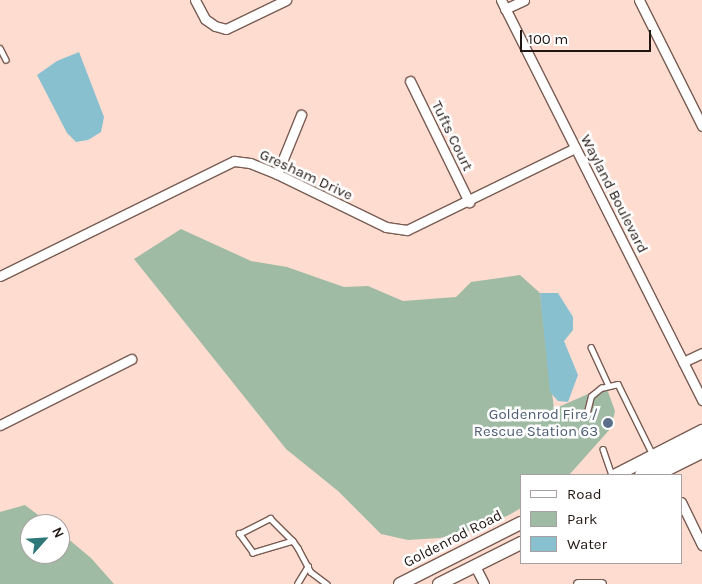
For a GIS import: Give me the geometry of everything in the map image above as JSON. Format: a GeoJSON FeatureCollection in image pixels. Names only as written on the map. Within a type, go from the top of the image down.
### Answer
{"type":"FeatureCollection","features":[{"type":"Feature","properties":{"kind":"main road"},"geometry":{"type":"LineString","coordinates":[[616,474],[702,431]]}},
{"type":"Feature","properties":{"kind":"main road"},"geometry":{"type":"LineString","coordinates":[[642,474],[645,470],[702,442]]}},
{"type":"Feature","properties":{"kind":"main road"},"geometry":{"type":"LineString","coordinates":[[663,474],[702,452]]}},
{"type":"Feature","properties":{"kind":"main road","name":"Goldenrod Road"},"geometry":{"type":"LineString","coordinates":[[400,584],[520,524]]}},
{"type":"Feature","properties":{"kind":"main road"},"geometry":{"type":"LineString","coordinates":[[475,566],[486,550],[520,533]]}},
{"type":"Feature","properties":{"kind":"main road"},"geometry":{"type":"LineString","coordinates":[[439,584],[520,544]]}},
{"type":"Feature","properties":{"kind":"street"},"geometry":{"type":"LineString","coordinates":[[195,0],[205,19],[214,26],[226,28],[237,25],[286,0]]}},
{"type":"Feature","properties":{"kind":"street","name":"Wayland Boulevard"},"geometry":{"type":"LineString","coordinates":[[501,0],[702,400]]}},
{"type":"Feature","properties":{"kind":"street"},"geometry":{"type":"LineString","coordinates":[[506,9],[524,0]]}},
{"type":"Feature","properties":{"kind":"street"},"geometry":{"type":"LineString","coordinates":[[639,0],[702,126]]}},
{"type":"Feature","properties":{"kind":"street","name":"Tufts Court"},"geometry":{"type":"LineString","coordinates":[[410,82],[469,202]]}},
{"type":"Feature","properties":{"kind":"street"},"geometry":{"type":"LineString","coordinates":[[277,174],[301,115]]}},
{"type":"Feature","properties":{"kind":"street","name":"Gresham Drive"},"geometry":{"type":"LineString","coordinates":[[0,276],[218,167],[234,161],[250,163],[277,174],[386,227],[407,230],[469,202],[576,148]]}},
{"type":"Feature","properties":{"kind":"street"},"geometry":{"type":"LineString","coordinates":[[683,362],[702,353]]}},
{"type":"Feature","properties":{"kind":"street"},"geometry":{"type":"LineString","coordinates":[[0,425],[130,359]]}},
{"type":"Feature","properties":{"kind":"street"},"geometry":{"type":"LineString","coordinates":[[682,504],[702,545]]}},
{"type":"Feature","properties":{"kind":"street"},"geometry":{"type":"LineString","coordinates":[[475,566],[484,584]]}},
{"type":"Feature","properties":{"kind":"street"},"geometry":{"type":"LineString","coordinates":[[578,584],[601,584]]}},
{"type":"Feature","properties":{"kind":"lane"},"geometry":{"type":"LineString","coordinates":[[0,48],[6,60]]}},
{"type":"Feature","properties":{"kind":"lane"},"geometry":{"type":"LineString","coordinates":[[591,347],[608,384]]}},
{"type":"Feature","properties":{"kind":"lane"},"geometry":{"type":"LineString","coordinates":[[587,412],[591,396],[608,384],[618,384],[653,456]]}},
{"type":"Feature","properties":{"kind":"lane"},"geometry":{"type":"LineString","coordinates":[[603,449],[614,474]]}},
{"type":"Feature","properties":{"kind":"lane"},"geometry":{"type":"LineString","coordinates":[[293,541],[261,553],[249,550],[239,534],[270,518],[293,541],[308,566],[327,584]]}},
{"type":"Feature","properties":{"kind":"lane"},"geometry":{"type":"LineString","coordinates":[[297,584],[308,566]]}},
{"type":"Feature","properties":{"kind":"green space"},"geometry":{"type":"Polygon","coordinates":[[[181,229],[251,261],[287,267],[344,287],[368,286],[403,301],[456,297],[471,282],[520,275],[540,293],[554,409],[606,386],[615,411],[611,428],[570,474],[520,474],[520,509],[509,515],[480,528],[440,538],[408,540],[381,534],[338,491],[286,449],[134,259],[181,229]]]}},
{"type":"Feature","properties":{"kind":"green space"},"geometry":{"type":"Polygon","coordinates":[[[25,505],[37,514],[20,514],[20,564],[70,564],[70,540],[91,558],[114,584],[0,584],[0,512],[25,505]]]}},
{"type":"Feature","properties":{"kind":"water"},"geometry":{"type":"Polygon","coordinates":[[[79,52],[104,117],[101,132],[88,140],[76,142],[67,133],[37,75],[57,61],[79,52]]]}},
{"type":"Feature","properties":{"kind":"water"},"geometry":{"type":"Polygon","coordinates":[[[540,293],[558,293],[573,317],[573,330],[564,341],[578,375],[568,402],[558,401],[550,392],[540,293]]]}},
{"type":"Feature","properties":{"kind":"place","name":"Goldenrod Fire / Rescue Station 63"},"geometry":{"type":"Point","coordinates":[608,423]}}]}
